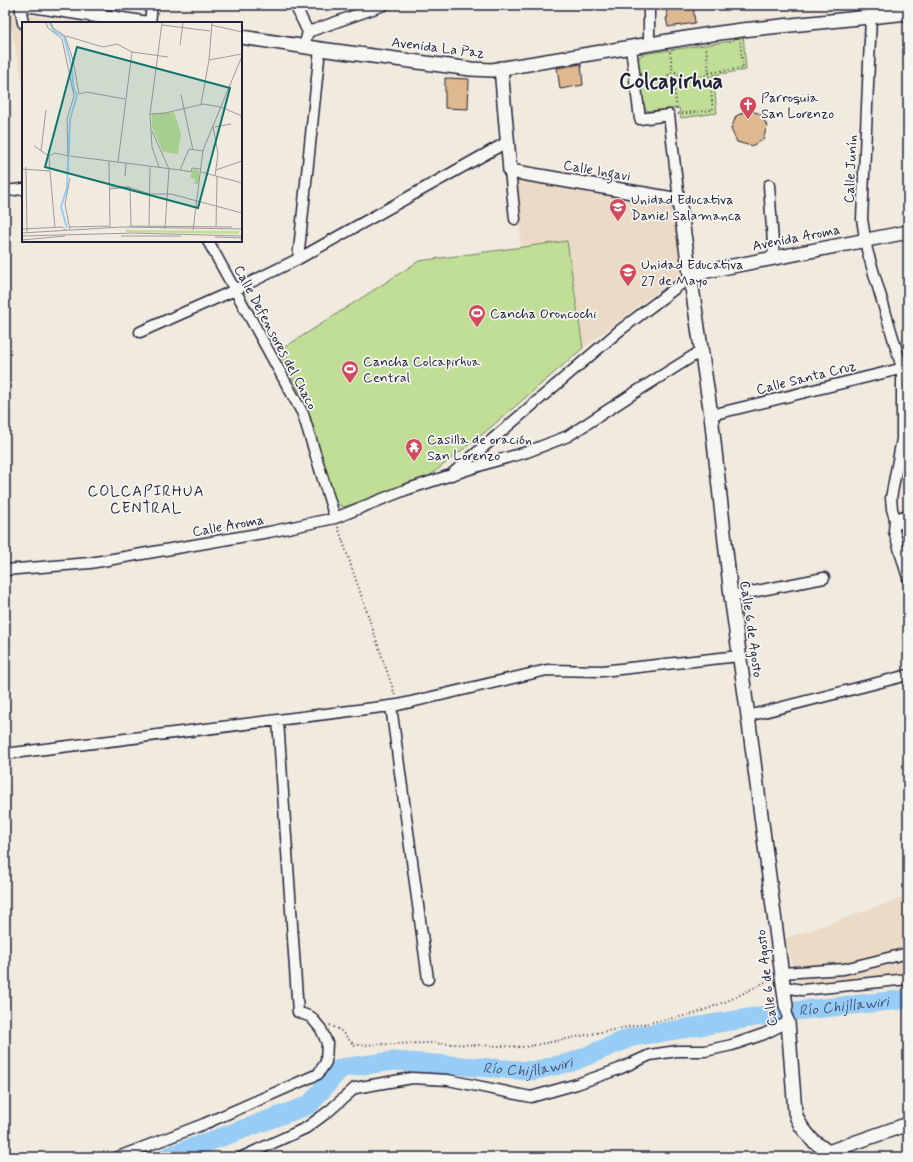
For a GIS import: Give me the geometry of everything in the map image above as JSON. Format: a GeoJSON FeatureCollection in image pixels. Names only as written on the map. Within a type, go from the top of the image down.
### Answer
{"type":"FeatureCollection","features":[{"type":"Feature","properties":{"kind":"main road"},"geometry":{"type":"LineString","coordinates":[[30,5],[139,22]]}},
{"type":"Feature","properties":{"kind":"main road","name":"Avenida La Paz"},"geometry":{"type":"LineString","coordinates":[[242,37],[471,69],[492,70],[704,35],[870,11],[908,13]]}},
{"type":"Feature","properties":{"kind":"main road"},"geometry":{"type":"LineString","coordinates":[[501,68],[510,171]]}},
{"type":"Feature","properties":{"kind":"main road","name":"Calle Ingavi"},"geometry":{"type":"LineString","coordinates":[[510,171],[679,200]]}},
{"type":"Feature","properties":{"kind":"main road","name":"Calle 6 de Agosto"},"geometry":{"type":"LineString","coordinates":[[679,200],[710,415],[731,596],[784,987],[795,1112],[801,1126],[812,1140],[827,1154],[908,1124]]}},
{"type":"Feature","properties":{"kind":"main road","name":"Avenida Aroma"},"geometry":{"type":"LineString","coordinates":[[690,277],[707,271],[908,232]]}},
{"type":"Feature","properties":{"kind":"street"},"geometry":{"type":"LineString","coordinates":[[20,5],[23,22]]}},
{"type":"Feature","properties":{"kind":"street"},"geometry":{"type":"LineString","coordinates":[[150,22],[152,5]]}},
{"type":"Feature","properties":{"kind":"street"},"geometry":{"type":"LineString","coordinates":[[295,5],[308,32],[304,46]]}},
{"type":"Feature","properties":{"kind":"street"},"geometry":{"type":"LineString","coordinates":[[308,32],[384,5]]}},
{"type":"Feature","properties":{"kind":"street"},"geometry":{"type":"LineString","coordinates":[[649,5],[649,45]]}},
{"type":"Feature","properties":{"kind":"street","name":"Calle Junín"},"geometry":{"type":"LineString","coordinates":[[870,11],[862,219],[867,250],[905,367],[902,439],[891,498],[895,518],[894,531],[908,578]]}},
{"type":"Feature","properties":{"kind":"street","name":"Calle 6 de Agosto"},"geometry":{"type":"LineString","coordinates":[[631,48],[640,119],[669,115],[679,200]]}},
{"type":"Feature","properties":{"kind":"street"},"geometry":{"type":"LineString","coordinates":[[298,259],[320,49]]}},
{"type":"Feature","properties":{"kind":"street"},"geometry":{"type":"LineString","coordinates":[[140,332],[235,290],[298,259],[507,142]]}},
{"type":"Feature","properties":{"kind":"street"},"geometry":{"type":"LineString","coordinates":[[510,171],[515,219]]}},
{"type":"Feature","properties":{"kind":"street"},"geometry":{"type":"LineString","coordinates":[[769,185],[774,258]]}},
{"type":"Feature","properties":{"kind":"street"},"geometry":{"type":"LineString","coordinates":[[5,191],[22,189]]}},
{"type":"Feature","properties":{"kind":"street","name":"Calle Defensores del Chaco"},"geometry":{"type":"LineString","coordinates":[[209,242],[303,414],[335,518]]}},
{"type":"Feature","properties":{"kind":"street"},"geometry":{"type":"LineString","coordinates":[[448,477],[619,331],[690,277]]}},
{"type":"Feature","properties":{"kind":"street","name":"Calle Aroma"},"geometry":{"type":"LineString","coordinates":[[5,570],[90,563],[269,532],[335,518],[405,490],[527,452],[568,436],[701,351]]}},
{"type":"Feature","properties":{"kind":"street","name":"Calle Santa Cruz"},"geometry":{"type":"LineString","coordinates":[[710,415],[905,367]]}},
{"type":"Feature","properties":{"kind":"street"},"geometry":{"type":"LineString","coordinates":[[895,518],[908,515]]}},
{"type":"Feature","properties":{"kind":"street"},"geometry":{"type":"LineString","coordinates":[[895,518],[908,527]]}},
{"type":"Feature","properties":{"kind":"street"},"geometry":{"type":"LineString","coordinates":[[731,596],[824,578]]}},
{"type":"Feature","properties":{"kind":"street"},"geometry":{"type":"LineString","coordinates":[[5,754],[395,705],[548,670],[602,671],[739,656]]}},
{"type":"Feature","properties":{"kind":"street"},"geometry":{"type":"LineString","coordinates":[[748,716],[908,675]]}},
{"type":"Feature","properties":{"kind":"street"},"geometry":{"type":"LineString","coordinates":[[395,705],[428,979]]}},
{"type":"Feature","properties":{"kind":"street"},"geometry":{"type":"LineString","coordinates":[[118,1157],[204,1124],[318,1074],[326,1062],[327,1043],[321,1029],[310,1017],[298,1012],[278,720]]}},
{"type":"Feature","properties":{"kind":"street"},"geometry":{"type":"LineString","coordinates":[[782,973],[844,969],[908,953]]}},
{"type":"Feature","properties":{"kind":"street"},"geometry":{"type":"LineString","coordinates":[[784,987],[802,990],[908,979]]}},
{"type":"Feature","properties":{"kind":"street"},"geometry":{"type":"LineString","coordinates":[[242,1157],[306,1128],[329,1111],[355,1088],[412,1078],[448,1080],[531,1097],[577,1084],[619,1069],[650,1055],[677,1051],[705,1051],[732,1046],[764,1034],[787,1015]]}},
{"type":"Feature","properties":{"kind":"path"},"geometry":{"type":"LineString","coordinates":[[680,114],[713,110],[704,35]]}},
{"type":"Feature","properties":{"kind":"path"},"geometry":{"type":"LineString","coordinates":[[681,79],[743,68],[740,39]]}},
{"type":"Feature","properties":{"kind":"path"},"geometry":{"type":"LineString","coordinates":[[671,54],[673,72]]}},
{"type":"Feature","properties":{"kind":"path"},"geometry":{"type":"LineString","coordinates":[[673,72],[679,74],[681,79],[680,84],[674,87]]}},
{"type":"Feature","properties":{"kind":"path"},"geometry":{"type":"LineString","coordinates":[[667,81],[668,76],[673,72]]}},
{"type":"Feature","properties":{"kind":"path"},"geometry":{"type":"LineString","coordinates":[[646,84],[667,81]]}},
{"type":"Feature","properties":{"kind":"path"},"geometry":{"type":"LineString","coordinates":[[667,81],[669,85],[674,87]]}},
{"type":"Feature","properties":{"kind":"path"},"geometry":{"type":"LineString","coordinates":[[674,87],[676,104]]}},
{"type":"Feature","properties":{"kind":"path"},"geometry":{"type":"LineString","coordinates":[[335,518],[395,705]]}},
{"type":"Feature","properties":{"kind":"path"},"geometry":{"type":"LineString","coordinates":[[310,1017],[340,1030],[354,1045],[429,1043],[525,1047],[694,1014],[732,999],[782,973]]}},
{"type":"Feature","properties":{"kind":"shaded area"},"geometry":{"type":"Polygon","coordinates":[[[8,12],[74,22],[22,22],[22,80],[8,12]]]}},
{"type":"Feature","properties":{"kind":"shaded area"},"geometry":{"type":"Polygon","coordinates":[[[516,179],[672,205],[682,273],[583,348],[567,241],[521,247],[516,179]]]}},
{"type":"Feature","properties":{"kind":"shaded area"},"geometry":{"type":"Polygon","coordinates":[[[908,896],[908,975],[802,985],[797,979],[784,939],[908,896]]]}},
{"type":"Feature","properties":{"kind":"green space"},"geometry":{"type":"Polygon","coordinates":[[[743,33],[746,70],[713,75],[717,113],[681,118],[679,108],[650,111],[646,110],[644,106],[638,62],[639,57],[643,54],[732,41],[743,33]]]}},
{"type":"Feature","properties":{"kind":"green space"},"geometry":{"type":"Polygon","coordinates":[[[567,241],[583,348],[484,433],[424,480],[344,507],[335,503],[309,412],[279,351],[419,261],[567,241]]]}},
{"type":"Feature","properties":{"kind":"building"},"geometry":{"type":"Polygon","coordinates":[[[668,5],[693,5],[695,23],[668,27],[666,18],[668,17],[665,7],[668,7],[668,5]]]}},
{"type":"Feature","properties":{"kind":"building"},"geometry":{"type":"Polygon","coordinates":[[[581,64],[583,85],[560,89],[557,68],[581,64]]]}},
{"type":"Feature","properties":{"kind":"building"},"geometry":{"type":"Polygon","coordinates":[[[445,78],[469,79],[468,109],[445,108],[445,78]]]}},
{"type":"Feature","properties":{"kind":"building"},"geometry":{"type":"Polygon","coordinates":[[[748,110],[761,114],[767,126],[763,140],[751,146],[737,142],[731,129],[736,116],[748,110]]]}},
{"type":"Feature","properties":{"kind":"waterway","name":"Río Chijllawiri"},"geometry":{"type":"LineString","coordinates":[[167,1157],[309,1105],[341,1068],[393,1061],[532,1071],[572,1062],[632,1037],[795,1011],[908,999]]}},
{"type":"Feature","properties":{"kind":"place","name":"Parroquia San Lorenzo"},"geometry":{"type":"Point","coordinates":[748,120]}},
{"type":"Feature","properties":{"kind":"place","name":"Unidad Educativa Daniel Salamanca"},"geometry":{"type":"Point","coordinates":[618,222]}},
{"type":"Feature","properties":{"kind":"place","name":"Unidad Educativa 27 de Mayo"},"geometry":{"type":"Point","coordinates":[628,287]}},
{"type":"Feature","properties":{"kind":"place","name":"Cancha Oroncochi"},"geometry":{"type":"Point","coordinates":[477,328]}},
{"type":"Feature","properties":{"kind":"place","name":"Cancha Colcapirhua Central"},"geometry":{"type":"Point","coordinates":[350,384]}},
{"type":"Feature","properties":{"kind":"place","name":"Casilla de oración San Lorenzo"},"geometry":{"type":"Point","coordinates":[414,462]}},
{"type":"Feature","properties":{"kind":"district","name":"Colcapirhua"},"geometry":{"type":"Point","coordinates":[671,80]}},
{"type":"Feature","properties":{"kind":"district","name":"COLCAPIRHUA CENTRAL"},"geometry":{"type":"Point","coordinates":[146,500]}}]}
